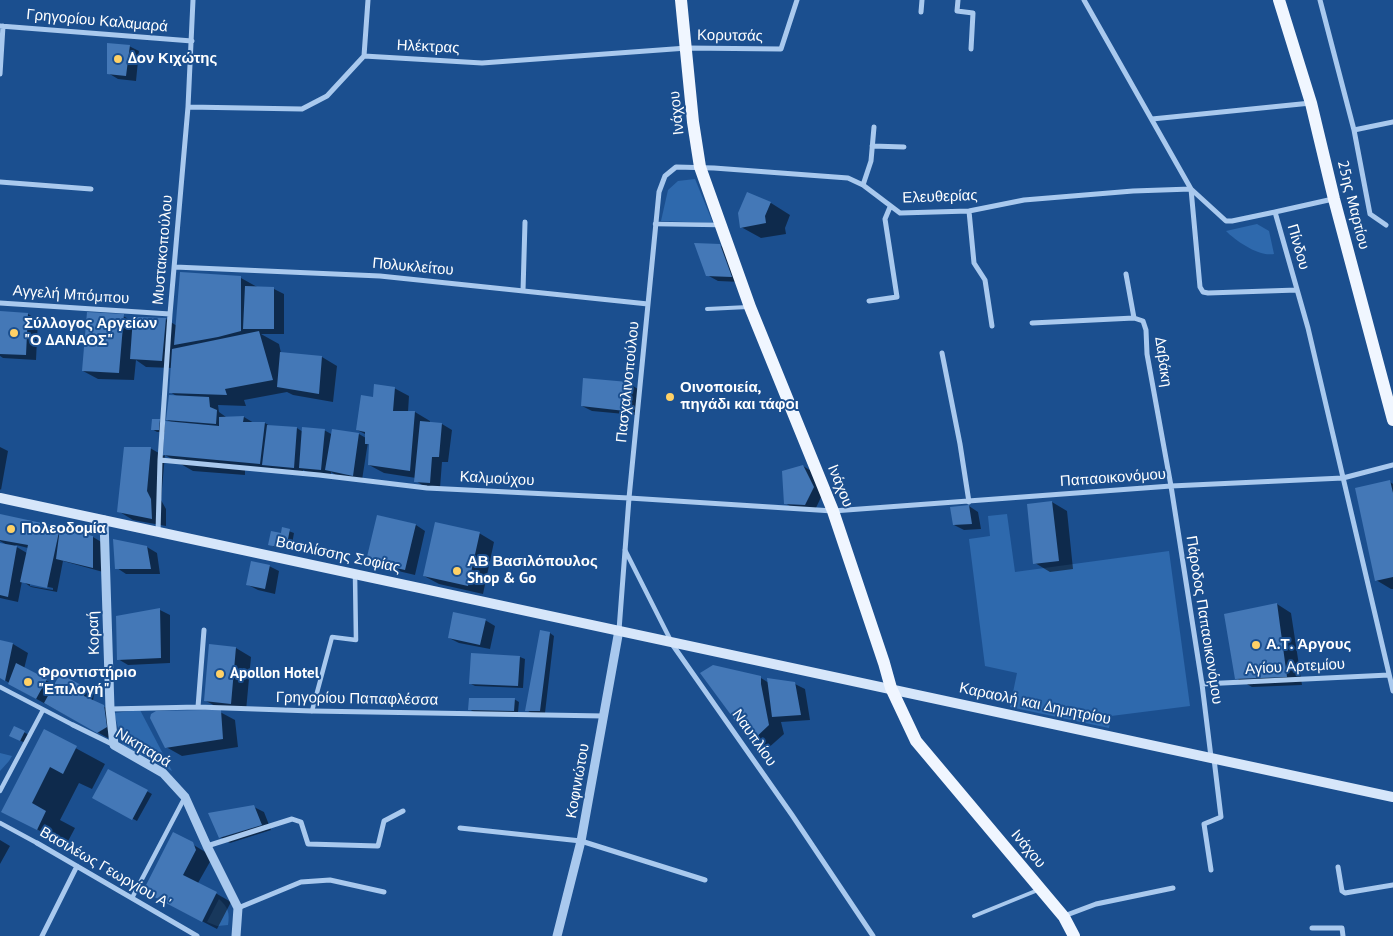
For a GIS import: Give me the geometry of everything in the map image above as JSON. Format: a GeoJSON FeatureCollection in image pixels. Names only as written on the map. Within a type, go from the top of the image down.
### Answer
{"type":"FeatureCollection","features":[{"type":"Feature","properties":{"kind":"main road","name":"Ινάχου"},"geometry":{"type":"LineString","coordinates":[[681,0],[693,122],[700,167],[750,307],[833,511],[891,688],[916,742],[1064,917],[1074,936]]}},
{"type":"Feature","properties":{"kind":"main road","name":"25ης Μαρτίου"},"geometry":{"type":"LineString","coordinates":[[1279,0],[1311,103],[1334,199],[1393,420]]}},
{"type":"Feature","properties":{"kind":"main road","name":"Βασιλίσσης Σοφίας"},"geometry":{"type":"LineString","coordinates":[[0,498],[671,641]]}},
{"type":"Feature","properties":{"kind":"main road","name":"Καραολή και Δημητρίου"},"geometry":{"type":"LineString","coordinates":[[671,641],[1393,797]]}},
{"type":"Feature","properties":{"kind":"street","name":"Μυστακοπούλου"},"geometry":{"type":"LineString","coordinates":[[158,532],[160,460],[170,314],[188,107],[193,0]]}},
{"type":"Feature","properties":{"kind":"street"},"geometry":{"type":"LineString","coordinates":[[188,107],[302,109],[327,96],[364,56],[368,0]]}},
{"type":"Feature","properties":{"kind":"street","name":"Κορυτσάς"},"geometry":{"type":"LineString","coordinates":[[687,48],[781,49],[797,0]]}},
{"type":"Feature","properties":{"kind":"street"},"geometry":{"type":"LineString","coordinates":[[921,12],[922,0]]}},
{"type":"Feature","properties":{"kind":"street"},"geometry":{"type":"LineString","coordinates":[[958,0],[957,10],[973,12],[971,50]]}},
{"type":"Feature","properties":{"kind":"street","name":"Πίνδου"},"geometry":{"type":"LineString","coordinates":[[1084,0],[1191,188],[1226,221],[1232,222],[1275,212],[1308,328],[1393,691]]}},
{"type":"Feature","properties":{"kind":"street"},"geometry":{"type":"LineString","coordinates":[[1320,0],[1354,130],[1370,214],[1386,225]]}},
{"type":"Feature","properties":{"kind":"street","name":"Γρηγορίου Καλαμαρά"},"geometry":{"type":"LineString","coordinates":[[1,26],[192,41]]}},
{"type":"Feature","properties":{"kind":"street"},"geometry":{"type":"LineString","coordinates":[[0,74],[1,26]]}},
{"type":"Feature","properties":{"kind":"street","name":"Ηλέκτρας"},"geometry":{"type":"LineString","coordinates":[[364,56],[482,63],[687,48]]}},
{"type":"Feature","properties":{"kind":"street"},"geometry":{"type":"LineString","coordinates":[[1152,119],[1311,103]]}},
{"type":"Feature","properties":{"kind":"street"},"geometry":{"type":"LineString","coordinates":[[1354,130],[1393,122]]}},
{"type":"Feature","properties":{"kind":"street"},"geometry":{"type":"LineString","coordinates":[[862,184],[868,173],[874,127]]}},
{"type":"Feature","properties":{"kind":"street"},"geometry":{"type":"LineString","coordinates":[[872,146],[904,147]]}},
{"type":"Feature","properties":{"kind":"street","name":"Πασχαλινοπούλου"},"geometry":{"type":"LineString","coordinates":[[619,630],[629,498],[659,192],[666,176],[676,167],[700,167]]}},
{"type":"Feature","properties":{"kind":"street","name":"Ελευθερίας"},"geometry":{"type":"LineString","coordinates":[[700,167],[848,178],[862,184],[900,214],[969,211],[1024,200],[1191,188]]}},
{"type":"Feature","properties":{"kind":"street"},"geometry":{"type":"LineString","coordinates":[[0,182],[91,188]]}},
{"type":"Feature","properties":{"kind":"street"},"geometry":{"type":"LineString","coordinates":[[1191,188],[1200,287],[1203,292],[1298,290]]}},
{"type":"Feature","properties":{"kind":"street"},"geometry":{"type":"LineString","coordinates":[[1275,212],[1334,199]]}},
{"type":"Feature","properties":{"kind":"street"},"geometry":{"type":"LineString","coordinates":[[869,301],[897,297],[885,219],[890,207]]}},
{"type":"Feature","properties":{"kind":"street"},"geometry":{"type":"LineString","coordinates":[[969,211],[974,263],[985,280],[992,326]]}},
{"type":"Feature","properties":{"kind":"street"},"geometry":{"type":"LineString","coordinates":[[524,291],[525,222]]}},
{"type":"Feature","properties":{"kind":"street"},"geometry":{"type":"LineString","coordinates":[[655,224],[720,225]]}},
{"type":"Feature","properties":{"kind":"street","name":"Πολυκλείτου"},"geometry":{"type":"LineString","coordinates":[[175,267],[380,276],[648,304]]}},
{"type":"Feature","properties":{"kind":"street"},"geometry":{"type":"LineString","coordinates":[[1032,323],[1134,318],[1126,274]]}},
{"type":"Feature","properties":{"kind":"street","name":"Αγγελή Μπόμπου"},"geometry":{"type":"LineString","coordinates":[[0,302],[170,314]]}},
{"type":"Feature","properties":{"kind":"street","name":"Δαβάκη"},"geometry":{"type":"LineString","coordinates":[[1134,318],[1143,321],[1146,330],[1148,354],[1171,486]]}},
{"type":"Feature","properties":{"kind":"street"},"geometry":{"type":"LineString","coordinates":[[942,352],[969,502]]}},
{"type":"Feature","properties":{"kind":"street","name":"Καλμούχου"},"geometry":{"type":"LineString","coordinates":[[160,460],[319,475],[427,488],[833,511]]}},
{"type":"Feature","properties":{"kind":"street","name":"Παπαοικονόμου"},"geometry":{"type":"LineString","coordinates":[[833,511],[1171,486],[1343,478],[1393,465]]}},
{"type":"Feature","properties":{"kind":"street","name":"Πάροδος Παπαοικονόμου"},"geometry":{"type":"LineString","coordinates":[[1171,486],[1221,817],[1204,824],[1211,870]]}},
{"type":"Feature","properties":{"kind":"street","name":"Κοραή"},"geometry":{"type":"LineString","coordinates":[[104,520],[110,709],[114,745]]}},
{"type":"Feature","properties":{"kind":"street","name":"Ναυπλίου"},"geometry":{"type":"LineString","coordinates":[[625,549],[671,641],[792,815],[872,936]]}},
{"type":"Feature","properties":{"kind":"street"},"geometry":{"type":"LineString","coordinates":[[312,711],[332,637],[356,640],[356,574]]}},
{"type":"Feature","properties":{"kind":"street"},"geometry":{"type":"LineString","coordinates":[[198,707],[204,630]]}},
{"type":"Feature","properties":{"kind":"street","name":"Κοφινιώτου"},"geometry":{"type":"LineString","coordinates":[[557,936],[581,841],[619,630]]}},
{"type":"Feature","properties":{"kind":"street","name":"Αγίου Αρτεμίου"},"geometry":{"type":"LineString","coordinates":[[1202,684],[1389,675]]}},
{"type":"Feature","properties":{"kind":"street","name":"Νικηταρά"},"geometry":{"type":"LineString","coordinates":[[0,687],[114,745],[163,773],[185,797],[238,908]]}},
{"type":"Feature","properties":{"kind":"street","name":"Γρηγορίου Παπαφλέσσα"},"geometry":{"type":"LineString","coordinates":[[110,709],[198,707],[604,716]]}},
{"type":"Feature","properties":{"kind":"street"},"geometry":{"type":"LineString","coordinates":[[0,791],[43,710]]}},
{"type":"Feature","properties":{"kind":"street"},"geometry":{"type":"LineString","coordinates":[[132,898],[185,797]]}},
{"type":"Feature","properties":{"kind":"street"},"geometry":{"type":"LineString","coordinates":[[207,846],[292,819],[301,822],[308,844],[378,846],[384,821],[403,811]]}},
{"type":"Feature","properties":{"kind":"street","name":"Βασιλέως Γεωργίου Α'"},"geometry":{"type":"LineString","coordinates":[[0,822],[197,936]]}},
{"type":"Feature","properties":{"kind":"street"},"geometry":{"type":"LineString","coordinates":[[460,828],[581,841],[705,880]]}},
{"type":"Feature","properties":{"kind":"street"},"geometry":{"type":"LineString","coordinates":[[42,936],[77,866]]}},
{"type":"Feature","properties":{"kind":"street"},"geometry":{"type":"LineString","coordinates":[[1338,867],[1342,890],[1345,893],[1393,885]]}},
{"type":"Feature","properties":{"kind":"street"},"geometry":{"type":"LineString","coordinates":[[236,936],[238,908],[301,882],[330,880],[384,892]]}},
{"type":"Feature","properties":{"kind":"street"},"geometry":{"type":"LineString","coordinates":[[1064,917],[1096,904],[1173,888]]}},
{"type":"Feature","properties":{"kind":"street"},"geometry":{"type":"LineString","coordinates":[[1312,928],[1342,928],[1343,936]]}},
{"type":"Feature","properties":{"kind":"lane"},"geometry":{"type":"LineString","coordinates":[[707,309],[750,307]]}},
{"type":"Feature","properties":{"kind":"lane"},"geometry":{"type":"LineString","coordinates":[[974,916],[1040,889]]}},
{"type":"Feature","properties":{"kind":"shaded area"},"geometry":{"type":"Polygon","coordinates":[[[695,179],[713,223],[661,221],[668,190],[678,181],[695,179]]]}},
{"type":"Feature","properties":{"kind":"shaded area"},"geometry":{"type":"Polygon","coordinates":[[[1257,224],[1269,231],[1274,254],[1255,251],[1226,231],[1257,224]]]}},
{"type":"Feature","properties":{"kind":"shaded area"},"geometry":{"type":"Polygon","coordinates":[[[1007,514],[1015,572],[1169,551],[1190,706],[1111,716],[1109,728],[1010,707],[1017,673],[985,666],[969,539],[990,536],[988,516],[1007,514]]]}},
{"type":"Feature","properties":{"kind":"shaded area"},"geometry":{"type":"Polygon","coordinates":[[[140,710],[172,771],[123,745],[114,713],[140,710]]]}},
{"type":"Feature","properties":{"kind":"shaded area"},"geometry":{"type":"Polygon","coordinates":[[[0,753],[12,756],[0,771],[0,753]]]}},
{"type":"Feature","properties":{"kind":"shaded area"},"geometry":{"type":"Polygon","coordinates":[[[219,899],[228,910],[228,925],[217,926],[207,922],[219,899]]]}},
{"type":"Feature","properties":{"kind":"building","name":"Δον Κιχώτης"},"geometry":{"type":"Polygon","coordinates":[[[107,43],[130,45],[126,76],[107,74],[107,43]]]}},
{"type":"Feature","properties":{"kind":"building"},"geometry":{"type":"Polygon","coordinates":[[[747,192],[771,202],[765,216],[766,223],[740,228],[738,213],[747,192]]]}},
{"type":"Feature","properties":{"kind":"building"},"geometry":{"type":"Polygon","coordinates":[[[694,243],[720,244],[732,277],[706,276],[694,243]]]}},
{"type":"Feature","properties":{"kind":"building"},"geometry":{"type":"Polygon","coordinates":[[[180,272],[241,276],[241,331],[174,345],[180,272]]]}},
{"type":"Feature","properties":{"kind":"building"},"geometry":{"type":"Polygon","coordinates":[[[245,286],[274,287],[274,329],[243,329],[245,286]]]}},
{"type":"Feature","properties":{"kind":"building","name":"Σύλλογος Αργείων \"Ο ΔΑΝΑΟΣ\""},"geometry":{"type":"Polygon","coordinates":[[[0,311],[28,313],[26,355],[0,354],[0,311]]]}},
{"type":"Feature","properties":{"kind":"building"},"geometry":{"type":"Polygon","coordinates":[[[87,312],[124,314],[119,373],[82,371],[87,312]]]}},
{"type":"Feature","properties":{"kind":"building"},"geometry":{"type":"Polygon","coordinates":[[[133,317],[166,318],[162,361],[130,359],[133,317]]]}},
{"type":"Feature","properties":{"kind":"building"},"geometry":{"type":"Polygon","coordinates":[[[259,331],[273,380],[225,389],[227,395],[169,393],[172,349],[259,331]]]}},
{"type":"Feature","properties":{"kind":"building"},"geometry":{"type":"Polygon","coordinates":[[[280,352],[322,356],[319,394],[277,387],[280,352]]]}},
{"type":"Feature","properties":{"kind":"building"},"geometry":{"type":"Polygon","coordinates":[[[583,378],[628,382],[625,411],[581,406],[583,378]]]}},
{"type":"Feature","properties":{"kind":"building"},"geometry":{"type":"Polygon","coordinates":[[[374,384],[395,387],[393,411],[415,411],[410,471],[368,465],[369,444],[365,444],[365,432],[356,430],[361,395],[373,397],[374,384]]]}},
{"type":"Feature","properties":{"kind":"building"},"geometry":{"type":"Polygon","coordinates":[[[169,395],[209,397],[210,407],[217,410],[216,424],[166,420],[169,395]]]}},
{"type":"Feature","properties":{"kind":"building"},"geometry":{"type":"Polygon","coordinates":[[[244,416],[243,422],[265,422],[260,464],[163,455],[165,421],[219,426],[219,417],[244,416]]]}},
{"type":"Feature","properties":{"kind":"building"},"geometry":{"type":"Polygon","coordinates":[[[152,419],[160,419],[159,430],[151,430],[152,419]]]}},
{"type":"Feature","properties":{"kind":"building"},"geometry":{"type":"Polygon","coordinates":[[[420,421],[442,423],[439,457],[432,457],[430,483],[414,482],[420,421]]]}},
{"type":"Feature","properties":{"kind":"building"},"geometry":{"type":"Polygon","coordinates":[[[267,425],[297,427],[294,468],[262,465],[267,425]]]}},
{"type":"Feature","properties":{"kind":"building"},"geometry":{"type":"Polygon","coordinates":[[[302,427],[325,429],[321,470],[299,468],[302,427]]]}},
{"type":"Feature","properties":{"kind":"building"},"geometry":{"type":"Polygon","coordinates":[[[332,429],[359,433],[353,476],[325,470],[332,429]]]}},
{"type":"Feature","properties":{"kind":"building"},"geometry":{"type":"Polygon","coordinates":[[[124,447],[151,447],[147,491],[151,499],[152,519],[117,512],[124,447]]]}},
{"type":"Feature","properties":{"kind":"building"},"geometry":{"type":"Polygon","coordinates":[[[803,465],[814,487],[805,505],[784,504],[782,471],[803,465]]]}},
{"type":"Feature","properties":{"kind":"building"},"geometry":{"type":"Polygon","coordinates":[[[1390,480],[1393,493],[1393,577],[1375,581],[1355,488],[1390,480]]]}},
{"type":"Feature","properties":{"kind":"building"},"geometry":{"type":"Polygon","coordinates":[[[1052,501],[1059,561],[1033,564],[1027,504],[1052,501]]]}},
{"type":"Feature","properties":{"kind":"building"},"geometry":{"type":"Polygon","coordinates":[[[969,505],[972,524],[953,525],[950,507],[969,505]]]}},
{"type":"Feature","properties":{"kind":"building"},"geometry":{"type":"Polygon","coordinates":[[[0,514],[60,527],[47,588],[20,582],[28,545],[0,540],[0,514]]]}},
{"type":"Feature","properties":{"kind":"building"},"geometry":{"type":"Polygon","coordinates":[[[377,515],[416,524],[405,570],[366,561],[377,515]]]}},
{"type":"Feature","properties":{"kind":"building"},"geometry":{"type":"Polygon","coordinates":[[[435,522],[480,532],[468,586],[423,576],[435,522]]]}},
{"type":"Feature","properties":{"kind":"building"},"geometry":{"type":"Polygon","coordinates":[[[282,527],[290,529],[286,549],[268,545],[271,531],[281,533],[282,527]]]}},
{"type":"Feature","properties":{"kind":"building"},"geometry":{"type":"Polygon","coordinates":[[[60,528],[93,536],[93,568],[56,559],[60,528]]]}},
{"type":"Feature","properties":{"kind":"building"},"geometry":{"type":"Polygon","coordinates":[[[113,539],[147,546],[151,569],[115,569],[113,539]]]}},
{"type":"Feature","properties":{"kind":"building"},"geometry":{"type":"Polygon","coordinates":[[[0,543],[17,546],[8,597],[0,595],[0,543]]]}},
{"type":"Feature","properties":{"kind":"building"},"geometry":{"type":"Polygon","coordinates":[[[251,561],[270,565],[265,589],[246,585],[251,561]]]}},
{"type":"Feature","properties":{"kind":"building","name":"Α.Τ. Άργους"},"geometry":{"type":"Polygon","coordinates":[[[1277,603],[1287,677],[1235,679],[1224,614],[1277,603]]]}},
{"type":"Feature","properties":{"kind":"building"},"geometry":{"type":"Polygon","coordinates":[[[160,608],[161,658],[117,660],[116,616],[160,608]]]}},
{"type":"Feature","properties":{"kind":"building"},"geometry":{"type":"Polygon","coordinates":[[[453,612],[486,619],[480,645],[448,638],[453,612]]]}},
{"type":"Feature","properties":{"kind":"building"},"geometry":{"type":"Polygon","coordinates":[[[540,630],[550,632],[540,711],[525,711],[540,630]]]}},
{"type":"Feature","properties":{"kind":"building"},"geometry":{"type":"Polygon","coordinates":[[[0,640],[13,643],[5,681],[0,678],[0,640]]]}},
{"type":"Feature","properties":{"kind":"building","name":"Apollon Hotel"},"geometry":{"type":"Polygon","coordinates":[[[209,644],[236,647],[231,704],[204,701],[209,644]]]}},
{"type":"Feature","properties":{"kind":"building"},"geometry":{"type":"Polygon","coordinates":[[[471,653],[520,656],[518,686],[469,684],[471,653]]]}},
{"type":"Feature","properties":{"kind":"building"},"geometry":{"type":"Polygon","coordinates":[[[16,663],[47,679],[36,699],[8,684],[16,663]]]}},
{"type":"Feature","properties":{"kind":"building"},"geometry":{"type":"Polygon","coordinates":[[[713,665],[761,676],[769,725],[751,742],[700,673],[713,665]]]}},
{"type":"Feature","properties":{"kind":"building"},"geometry":{"type":"Polygon","coordinates":[[[60,674],[85,687],[84,696],[104,705],[107,727],[97,733],[44,703],[60,674]]]}},
{"type":"Feature","properties":{"kind":"building"},"geometry":{"type":"Polygon","coordinates":[[[767,678],[795,682],[801,715],[772,717],[767,678]]]}},
{"type":"Feature","properties":{"kind":"building"},"geometry":{"type":"Polygon","coordinates":[[[469,698],[515,698],[514,711],[468,710],[469,698]]]}},
{"type":"Feature","properties":{"kind":"building"},"geometry":{"type":"Polygon","coordinates":[[[221,710],[223,739],[165,748],[150,718],[151,714],[156,711],[221,710]]]}},
{"type":"Feature","properties":{"kind":"building"},"geometry":{"type":"Polygon","coordinates":[[[14,726],[25,731],[20,741],[9,736],[14,726]]]}},
{"type":"Feature","properties":{"kind":"building"},"geometry":{"type":"Polygon","coordinates":[[[44,729],[77,746],[63,774],[50,767],[32,803],[46,811],[37,830],[1,812],[44,729]]]}},
{"type":"Feature","properties":{"kind":"building"},"geometry":{"type":"Polygon","coordinates":[[[108,769],[148,790],[132,820],[92,798],[108,769]]]}},
{"type":"Feature","properties":{"kind":"building"},"geometry":{"type":"Polygon","coordinates":[[[254,805],[262,825],[219,838],[208,813],[254,805]]]}},
{"type":"Feature","properties":{"kind":"building"},"geometry":{"type":"Polygon","coordinates":[[[173,832],[193,842],[196,850],[183,875],[217,892],[202,922],[143,891],[173,832]]]}},
{"type":"Feature","properties":{"kind":"place","name":"Δον Κιχώτης"},"geometry":{"type":"Point","coordinates":[118,59]}},
{"type":"Feature","properties":{"kind":"place","name":"Σύλλογος Αργείων \"Ο ΔΑΝΑΟΣ\""},"geometry":{"type":"Point","coordinates":[14,333]}},
{"type":"Feature","properties":{"kind":"place","name":"Οινοποιεία, πηγάδι και τάφοι"},"geometry":{"type":"Point","coordinates":[670,397]}},
{"type":"Feature","properties":{"kind":"place","name":"Πολεοδομία"},"geometry":{"type":"Point","coordinates":[11,529]}},
{"type":"Feature","properties":{"kind":"place","name":"ΑΒ Βασιλόπουλος Shop & Go"},"geometry":{"type":"Point","coordinates":[457,571]}},
{"type":"Feature","properties":{"kind":"place","name":"Α.Τ. Άργους"},"geometry":{"type":"Point","coordinates":[1256,645]}},
{"type":"Feature","properties":{"kind":"place","name":"Apollon Hotel"},"geometry":{"type":"Point","coordinates":[220,674]}},
{"type":"Feature","properties":{"kind":"place","name":"Φροντιστήριο \"Επιλογή\""},"geometry":{"type":"Point","coordinates":[28,682]}}]}
